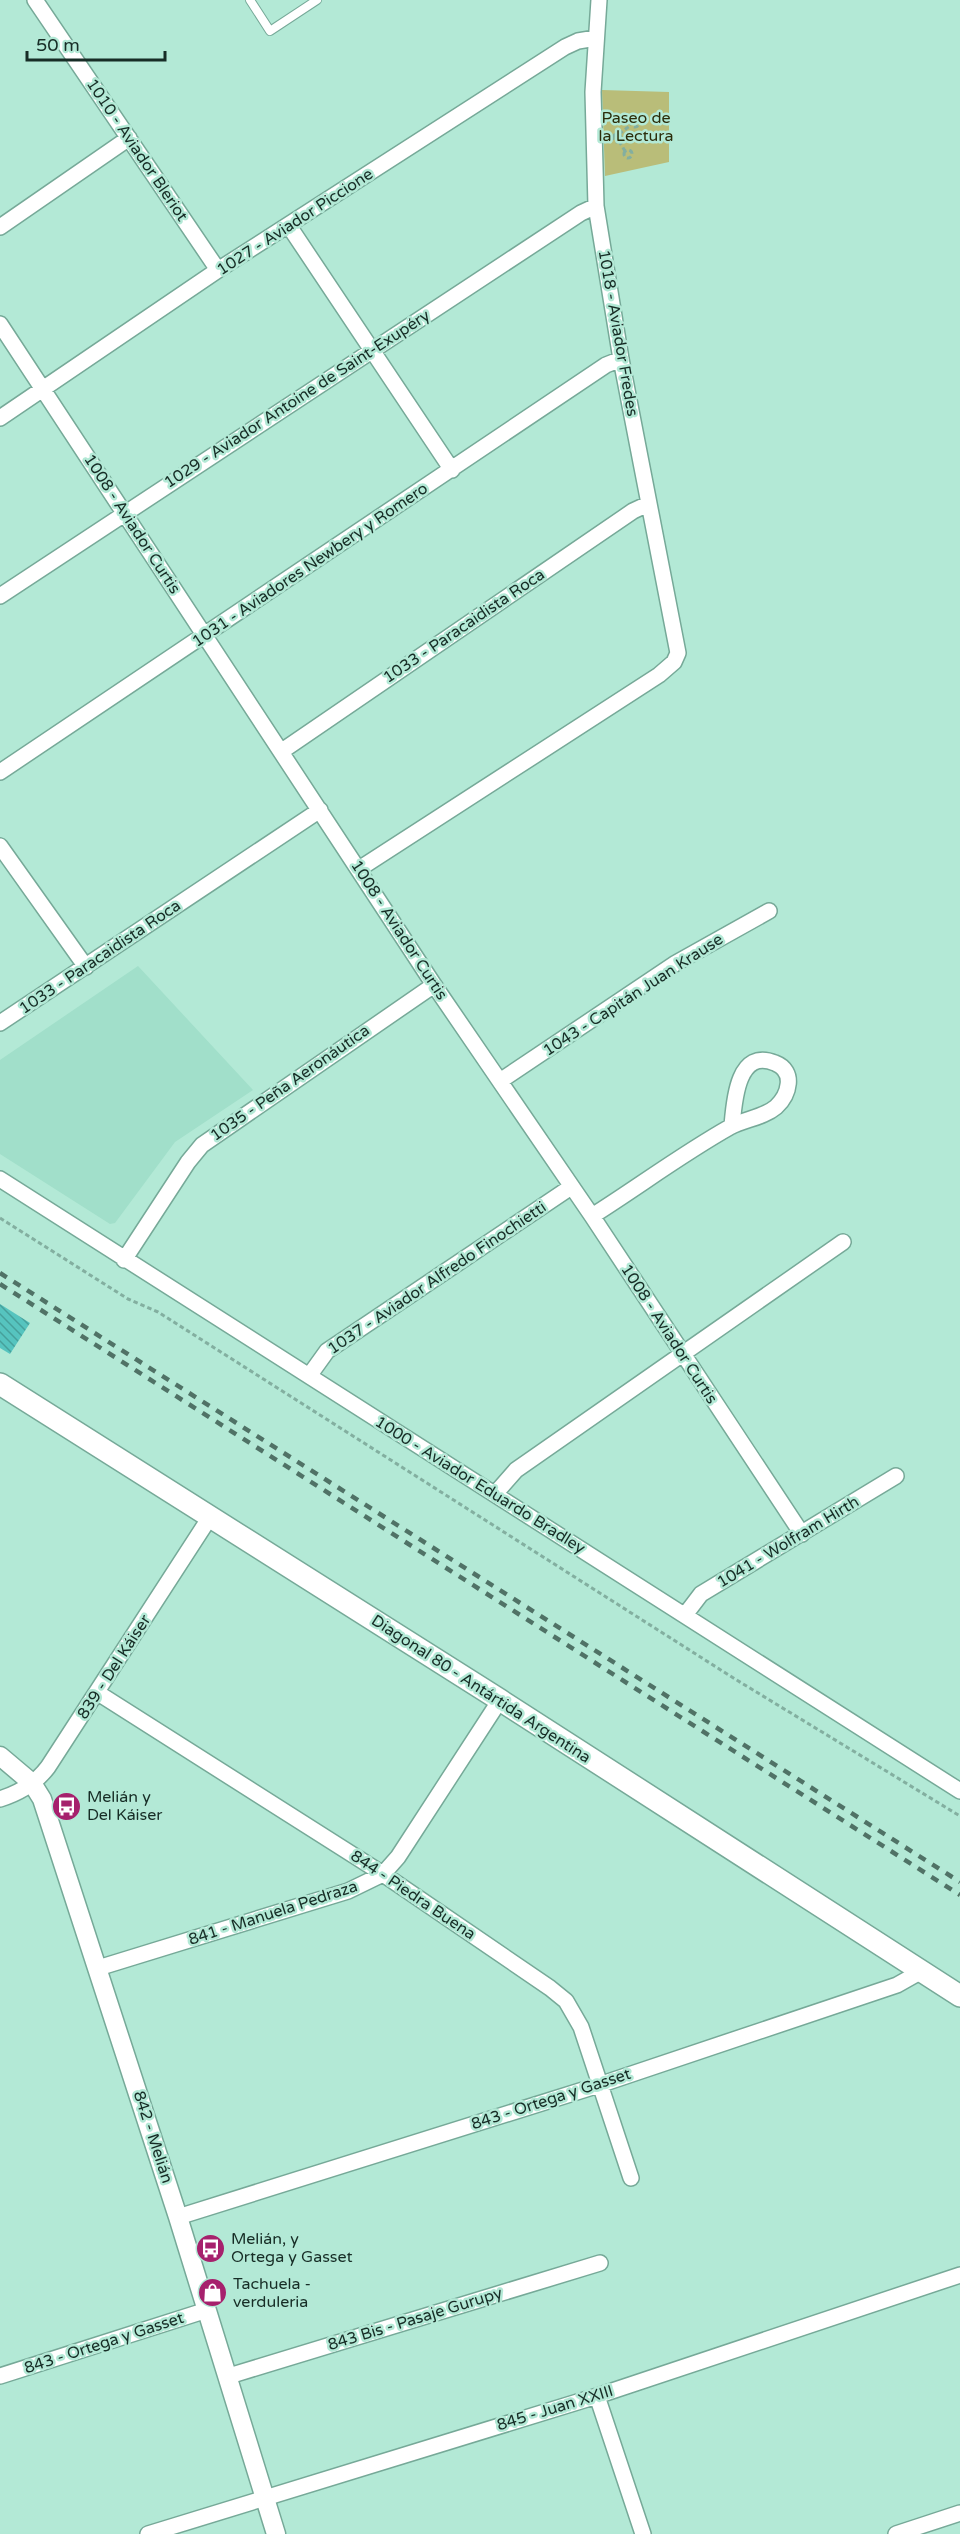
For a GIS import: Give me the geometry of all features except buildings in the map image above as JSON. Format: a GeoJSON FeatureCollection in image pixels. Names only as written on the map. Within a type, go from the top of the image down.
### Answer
{"type":"FeatureCollection","features":[{"type":"Feature","properties":{"kind":"main road","name":"Diagonal 80 - Antártida Argentina"},"geometry":{"type":"LineString","coordinates":[[0,1384],[500,1700],[960,1996]]}},
{"type":"Feature","properties":{"kind":"street","name":"1010 - Aviador Bleriot"},"geometry":{"type":"LineString","coordinates":[[35,0],[218,270]]}},
{"type":"Feature","properties":{"kind":"street","name":"1018 - Aviador Fredes"},"geometry":{"type":"LineString","coordinates":[[359,869],[659,675],[674,662],[678,649],[648,504],[596,206],[593,103],[599,0]]}},
{"type":"Feature","properties":{"kind":"street","name":"1027 - Aviador Piccione"},"geometry":{"type":"LineString","coordinates":[[0,418],[218,270],[566,47],[578,41],[596,38]]}},
{"type":"Feature","properties":{"kind":"street"},"geometry":{"type":"LineString","coordinates":[[0,227],[129,138]]}},
{"type":"Feature","properties":{"kind":"street","name":"1029 - Aviador Antoine de Saint-Exupéry"},"geometry":{"type":"LineString","coordinates":[[0,596],[372,349],[581,213],[596,206]]}},
{"type":"Feature","properties":{"kind":"street"},"geometry":{"type":"LineString","coordinates":[[289,226],[452,470]]}},
{"type":"Feature","properties":{"kind":"street","name":"1008 - Aviador Curtis"},"geometry":{"type":"LineString","coordinates":[[0,324],[434,985],[592,1216],[802,1534]]}},
{"type":"Feature","properties":{"kind":"street","name":"1031 - Aviadores Newbery y Romero"},"geometry":{"type":"LineString","coordinates":[[0,772],[606,365],[621,358]]}},
{"type":"Feature","properties":{"kind":"street","name":"1033 - Paracaidista Roca"},"geometry":{"type":"LineString","coordinates":[[282,751],[633,511],[648,504]]}},
{"type":"Feature","properties":{"kind":"street","name":"1033 - Paracaidista Roca"},"geometry":{"type":"LineString","coordinates":[[0,1023],[320,810]]}},
{"type":"Feature","properties":{"kind":"street"},"geometry":{"type":"LineString","coordinates":[[0,846],[86,967]]}},
{"type":"Feature","properties":{"kind":"street","name":"1043 - Capitán Juan Krause"},"geometry":{"type":"LineString","coordinates":[[500,1081],[676,963],[769,911]]}},
{"type":"Feature","properties":{"kind":"street","name":"1035 - Peña Aeronáutica"},"geometry":{"type":"LineString","coordinates":[[124,1260],[188,1162],[202,1145],[434,985]]}},
{"type":"Feature","properties":{"kind":"street"},"geometry":{"type":"LineString","coordinates":[[592,1216],[732,1126],[775,1108],[789,1089],[789,1079],[784,1070],[775,1063],[763,1061],[750,1065],[743,1071],[735,1100],[732,1126]]}},
{"type":"Feature","properties":{"kind":"street","name":"1000 - Aviador Eduardo Bradley"},"geometry":{"type":"LineString","coordinates":[[0,1179],[960,1791]]}},
{"type":"Feature","properties":{"kind":"street","name":"1037 - Aviador Alfredo Finochietti"},"geometry":{"type":"LineString","coordinates":[[309,1376],[327,1351],[571,1187]]}},
{"type":"Feature","properties":{"kind":"street"},"geometry":{"type":"LineString","coordinates":[[495,1494],[516,1470],[843,1242]]}},
{"type":"Feature","properties":{"kind":"street","name":"1041 - Wolfram Hirth"},"geometry":{"type":"LineString","coordinates":[[685,1615],[701,1594],[896,1476]]}},
{"type":"Feature","properties":{"kind":"street","name":"839 - Del Káiser"},"geometry":{"type":"LineString","coordinates":[[0,1799],[32,1783],[48,1767],[210,1517]]}},
{"type":"Feature","properties":{"kind":"street","name":"844 - Piedra Buena"},"geometry":{"type":"LineString","coordinates":[[98,1693],[383,1874],[566,2001],[580,2027],[631,2178]]}},
{"type":"Feature","properties":{"kind":"street","name":"841 - Manuela Pedraza"},"geometry":{"type":"LineString","coordinates":[[98,1968],[348,1891],[383,1874],[398,1857],[500,1700]]}},
{"type":"Feature","properties":{"kind":"street","name":"842 - Melián"},"geometry":{"type":"LineString","coordinates":[[0,1756],[32,1783],[42,1799],[229,2376],[276,2534]]}},
{"type":"Feature","properties":{"kind":"street","name":"843 - Ortega y Gasset"},"geometry":{"type":"LineString","coordinates":[[178,2217],[599,2085],[897,1984],[920,1972]]}},
{"type":"Feature","properties":{"kind":"street","name":"843 Bis - Pasaje Gurupy"},"geometry":{"type":"LineString","coordinates":[[229,2376],[600,2263]]}},
{"type":"Feature","properties":{"kind":"street","name":"845 - Juan XXIII"},"geometry":{"type":"LineString","coordinates":[[148,2534],[597,2396],[960,2275]]}},
{"type":"Feature","properties":{"kind":"street","name":"843 - Ortega y Gasset"},"geometry":{"type":"LineString","coordinates":[[0,2376],[207,2310]]}},
{"type":"Feature","properties":{"kind":"street"},"geometry":{"type":"LineString","coordinates":[[597,2396],[643,2534]]}},
{"type":"Feature","properties":{"kind":"street"},"geometry":{"type":"LineString","coordinates":[[896,2534],[960,2514]]}},
{"type":"Feature","properties":{"kind":"lane"},"geometry":{"type":"LineString","coordinates":[[250,0],[270,31],[317,0]]}},
{"type":"Feature","properties":{"kind":"path"},"geometry":{"type":"LineString","coordinates":[[619,141],[613,138],[614,135],[631,125]]}},
{"type":"Feature","properties":{"kind":"path"},"geometry":{"type":"LineString","coordinates":[[619,134],[619,141],[625,151]]}},
{"type":"Feature","properties":{"kind":"path"},"geometry":{"type":"LineString","coordinates":[[0,1218],[128,1299],[158,1312],[735,1679],[960,1816]]}},
{"type":"Feature","properties":{"kind":"shaded area"},"geometry":{"type":"Polygon","coordinates":[[[138,966],[253,1090],[175,1142],[115,1223],[110,1224],[0,1154],[0,1060],[138,966]]]}},
{"type":"Feature","properties":{"kind":"green space","name":"Paseo de la Lectura"},"geometry":{"type":"Polygon","coordinates":[[[602,90],[669,92],[669,162],[605,176],[602,90]]]}},
{"type":"Feature","properties":{"kind":"railway"},"geometry":{"type":"LineString","coordinates":[[0,1273],[960,1882]]}},
{"type":"Feature","properties":{"kind":"railway"},"geometry":{"type":"LineString","coordinates":[[0,1284],[960,1895]]}},
{"type":"Feature","properties":{"kind":"place","name":"Melián y Del Káiser"},"geometry":{"type":"Point","coordinates":[66,1806]}},
{"type":"Feature","properties":{"kind":"place","name":"Melián, y Ortega y Gasset"},"geometry":{"type":"Point","coordinates":[210,2248]}},
{"type":"Feature","properties":{"kind":"place","name":"Tachuela - verduleria"},"geometry":{"type":"Point","coordinates":[212,2293]}}]}
